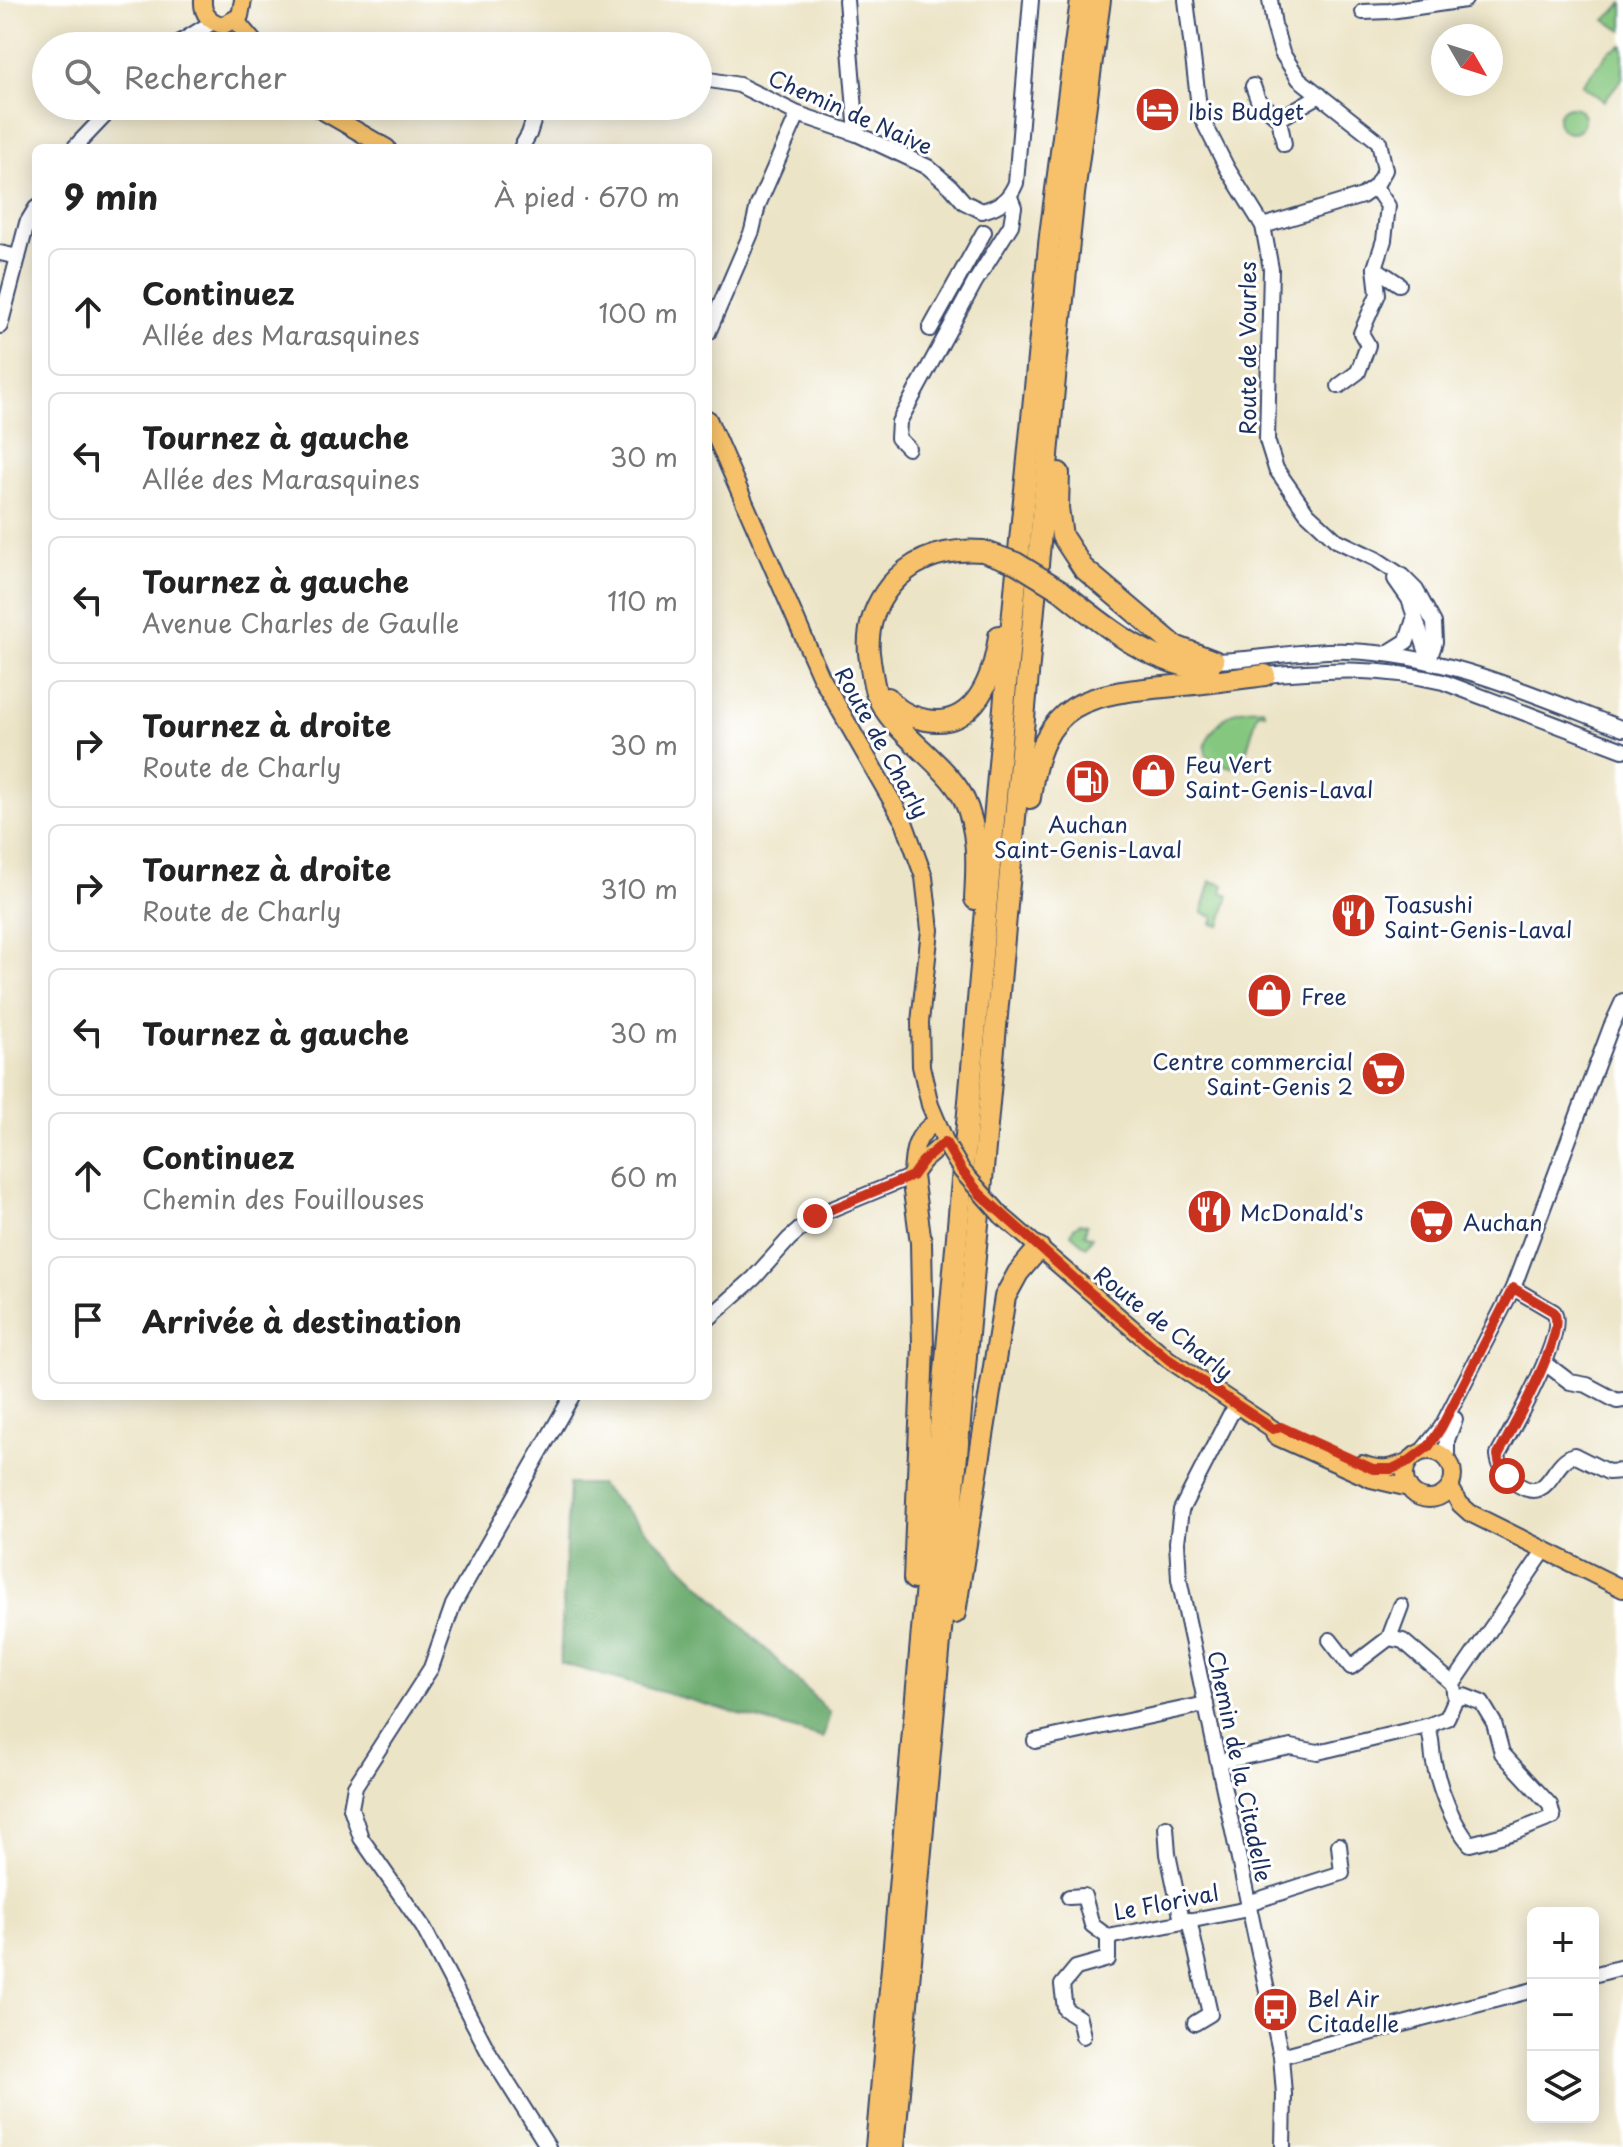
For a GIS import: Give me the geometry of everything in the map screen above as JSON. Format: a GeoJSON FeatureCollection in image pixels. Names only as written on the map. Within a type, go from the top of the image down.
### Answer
{"type":"FeatureCollection","features":[{"type":"Feature","properties":{"kind":"highway"},"geometry":{"type":"LineString","coordinates":[[876,2147],[1050,235],[1081,0]]}},
{"type":"Feature","properties":{"kind":"highway"},"geometry":{"type":"LineString","coordinates":[[894,2147],[1056,367],[1074,194],[1100,0]]}},
{"type":"Feature","properties":{"kind":"highway"},"geometry":{"type":"LineString","coordinates":[[1056,367],[1064,387],[1058,508],[1062,536],[1069,550],[1083,568],[1159,634],[1207,665]]}},
{"type":"Feature","properties":{"kind":"highway"},"geometry":{"type":"LineString","coordinates":[[1022,529],[1011,538],[997,654],[991,674],[975,704],[953,718],[930,721],[904,713],[892,704],[876,683],[870,665],[870,626],[876,608],[899,576],[930,556],[957,550],[983,551],[1016,563],[1060,590],[1128,643],[1153,656],[1265,675]]}},
{"type":"Feature","properties":{"kind":"highway"},"geometry":{"type":"LineString","coordinates":[[1006,922],[1017,904],[1035,763],[1040,746],[1063,716],[1080,704],[1103,695],[1265,675]]}},
{"type":"Feature","properties":{"kind":"highway"},"geometry":{"type":"LineString","coordinates":[[876,683],[875,693],[888,712],[952,780],[971,817],[977,859],[971,985],[980,1001]]}},
{"type":"Feature","properties":{"kind":"highway"},"geometry":{"type":"LineString","coordinates":[[912,1176],[921,1243],[923,1359],[918,1509],[907,1672],[917,1687]]}},
{"type":"Feature","properties":{"kind":"highway"},"geometry":{"type":"LineString","coordinates":[[939,1658],[950,1643],[1005,1297],[1018,1273],[1039,1248]]}},
{"type":"Feature","properties":{"kind":"main road"},"geometry":{"type":"LineString","coordinates":[[203,0],[204,11],[213,22],[224,25],[235,20],[242,10],[243,0]]}},
{"type":"Feature","properties":{"kind":"main road"},"geometry":{"type":"LineString","coordinates":[[235,20],[245,32]]}},
{"type":"Feature","properties":{"kind":"main road"},"geometry":{"type":"LineString","coordinates":[[338,120],[380,144]]}},
{"type":"Feature","properties":{"kind":"main road","name":"Route de Charly"},"geometry":{"type":"LineString","coordinates":[[712,428],[821,677],[904,822],[924,877],[930,930],[920,1022],[921,1066],[936,1122],[962,1171],[1002,1216],[1168,1359],[1273,1429],[1275,1436],[1371,1479],[1409,1488]]}},
{"type":"Feature","properties":{"kind":"main road"},"geometry":{"type":"LineString","coordinates":[[912,1176],[917,1140],[925,1129],[936,1122]]}},
{"type":"Feature","properties":{"kind":"main road"},"geometry":{"type":"LineString","coordinates":[[912,1176],[923,1161],[946,1145]]}},
{"type":"Feature","properties":{"kind":"main road","name":"Route de Charly"},"geometry":{"type":"LineString","coordinates":[[1273,1429],[1281,1427],[1373,1469],[1392,1469],[1416,1456]]}},
{"type":"Feature","properties":{"kind":"main road"},"geometry":{"type":"LineString","coordinates":[[1436,1498],[1450,1487],[1454,1472],[1447,1458],[1436,1451],[1416,1456],[1405,1474],[1409,1488],[1421,1497],[1436,1498],[1465,1521],[1501,1538],[1544,1551]]}},
{"type":"Feature","properties":{"kind":"main road"},"geometry":{"type":"LineString","coordinates":[[1450,1487],[1460,1504],[1470,1513],[1623,1589]]}},
{"type":"Feature","properties":{"kind":"street"},"geometry":{"type":"LineString","coordinates":[[846,0],[857,134]]}},
{"type":"Feature","properties":{"kind":"street"},"geometry":{"type":"LineString","coordinates":[[930,329],[984,232],[982,211],[999,206],[1010,197],[1016,183],[1031,0]]}},
{"type":"Feature","properties":{"kind":"street","name":"Route de Vourles"},"geometry":{"type":"LineString","coordinates":[[1186,0],[1200,115],[1227,168],[1263,226],[1271,269],[1267,440],[1276,469],[1307,513],[1336,540],[1402,576],[1416,590],[1434,623],[1435,642],[1429,660]]}},
{"type":"Feature","properties":{"kind":"street"},"geometry":{"type":"LineString","coordinates":[[1263,226],[1362,196],[1375,187],[1385,170],[1379,142],[1299,79],[1282,53],[1270,0]]}},
{"type":"Feature","properties":{"kind":"street"},"geometry":{"type":"LineString","coordinates":[[1363,12],[1465,0]]}},
{"type":"Feature","properties":{"kind":"street"},"geometry":{"type":"LineString","coordinates":[[197,32],[213,22]]}},
{"type":"Feature","properties":{"kind":"street","name":"Chemin de Naive"},"geometry":{"type":"LineString","coordinates":[[712,80],[739,85],[798,114],[857,134],[928,167],[964,202],[982,211]]}},
{"type":"Feature","properties":{"kind":"street"},"geometry":{"type":"LineString","coordinates":[[1253,86],[1258,100],[1279,119],[1284,144]]}},
{"type":"Feature","properties":{"kind":"street"},"geometry":{"type":"LineString","coordinates":[[1279,119],[1320,95]]}},
{"type":"Feature","properties":{"kind":"street"},"geometry":{"type":"LineString","coordinates":[[712,324],[752,231],[758,205],[798,114]]}},
{"type":"Feature","properties":{"kind":"street"},"geometry":{"type":"LineString","coordinates":[[78,144],[101,120]]}},
{"type":"Feature","properties":{"kind":"street"},"geometry":{"type":"LineString","coordinates":[[523,144],[534,120]]}},
{"type":"Feature","properties":{"kind":"street"},"geometry":{"type":"LineString","coordinates":[[1339,386],[1358,372],[1368,345],[1361,333],[1378,294],[1375,268],[1384,240],[1388,206],[1375,187]]}},
{"type":"Feature","properties":{"kind":"street"},"geometry":{"type":"LineString","coordinates":[[908,448],[898,438],[899,422],[1011,225],[1014,207],[1010,197]]}},
{"type":"Feature","properties":{"kind":"street"},"geometry":{"type":"LineString","coordinates":[[0,326],[27,223],[32,215]]}},
{"type":"Feature","properties":{"kind":"street"},"geometry":{"type":"LineString","coordinates":[[984,232],[997,245]]}},
{"type":"Feature","properties":{"kind":"street"},"geometry":{"type":"LineString","coordinates":[[0,253],[18,257]]}},
{"type":"Feature","properties":{"kind":"street"},"geometry":{"type":"LineString","coordinates":[[1375,268],[1399,284]]}},
{"type":"Feature","properties":{"kind":"street","name":"Route de Vourles"},"geometry":{"type":"LineString","coordinates":[[1385,566],[1409,599],[1429,660]]}},
{"type":"Feature","properties":{"kind":"street"},"geometry":{"type":"LineString","coordinates":[[1386,654],[1407,641],[1415,615]]}},
{"type":"Feature","properties":{"kind":"street"},"geometry":{"type":"LineString","coordinates":[[1207,665],[1346,650],[1429,660],[1490,679],[1623,729]]}},
{"type":"Feature","properties":{"kind":"street"},"geometry":{"type":"LineString","coordinates":[[1265,675],[1345,669],[1411,670],[1429,660]]}},
{"type":"Feature","properties":{"kind":"street"},"geometry":{"type":"LineString","coordinates":[[1429,660],[1443,682]]}},
{"type":"Feature","properties":{"kind":"street"},"geometry":{"type":"LineString","coordinates":[[1388,671],[1443,682],[1621,750]]}},
{"type":"Feature","properties":{"kind":"street"},"geometry":{"type":"LineString","coordinates":[[1490,679],[1500,692],[1505,706]]}},
{"type":"Feature","properties":{"kind":"street"},"geometry":{"type":"LineString","coordinates":[[1447,1458],[1451,1427],[1517,1289],[1556,1176],[1623,1001]]}},
{"type":"Feature","properties":{"kind":"street"},"geometry":{"type":"LineString","coordinates":[[712,1315],[815,1216],[912,1176]]}},
{"type":"Feature","properties":{"kind":"street"},"geometry":{"type":"LineString","coordinates":[[1517,1289],[1557,1316],[1545,1363],[1498,1455],[1500,1466],[1517,1484],[1538,1490],[1546,1486],[1563,1461],[1574,1455],[1608,1472],[1623,1471]]}},
{"type":"Feature","properties":{"kind":"street"},"geometry":{"type":"LineString","coordinates":[[1416,1456],[1429,1446],[1449,1414],[1517,1289]]}},
{"type":"Feature","properties":{"kind":"street"},"geometry":{"type":"LineString","coordinates":[[1545,1363],[1570,1382],[1587,1385],[1617,1401],[1623,1400]]}},
{"type":"Feature","properties":{"kind":"street"},"geometry":{"type":"LineString","coordinates":[[548,2147],[490,2055],[423,1927],[361,1838],[351,1808],[355,1786],[431,1668],[453,1605],[570,1400]]}},
{"type":"Feature","properties":{"kind":"street","name":"Chemin de la Citadelle"},"geometry":{"type":"LineString","coordinates":[[1237,1407],[1181,1510],[1177,1542],[1179,1579],[1281,2056],[1283,2147]]}},
{"type":"Feature","properties":{"kind":"street"},"geometry":{"type":"LineString","coordinates":[[1218,1762],[1291,1747],[1318,1752],[1427,1726],[1447,1718],[1455,1700],[1453,1684],[1544,1551]]}},
{"type":"Feature","properties":{"kind":"street"},"geometry":{"type":"LineString","coordinates":[[1330,1640],[1351,1667],[1389,1638],[1401,1606]]}},
{"type":"Feature","properties":{"kind":"street"},"geometry":{"type":"LineString","coordinates":[[1389,1638],[1403,1641],[1453,1684]]}},
{"type":"Feature","properties":{"kind":"street"},"geometry":{"type":"LineString","coordinates":[[1427,1726],[1434,1764],[1458,1830],[1470,1844],[1515,1832],[1553,1817],[1550,1805],[1502,1753],[1494,1723],[1482,1703],[1464,1696],[1455,1700]]}},
{"type":"Feature","properties":{"kind":"street"},"geometry":{"type":"LineString","coordinates":[[1035,1741],[1206,1704]]}},
{"type":"Feature","properties":{"kind":"street"},"geometry":{"type":"LineString","coordinates":[[1166,1827],[1168,1854],[1210,2014],[1195,2023]]}},
{"type":"Feature","properties":{"kind":"street","name":"Le Florival"},"geometry":{"type":"LineString","coordinates":[[1069,1897],[1084,1896],[1092,1925],[1108,1937],[1248,1906],[1342,1873],[1339,1845]]}},
{"type":"Feature","properties":{"kind":"street"},"geometry":{"type":"LineString","coordinates":[[1083,2036],[1079,2018],[1065,2009],[1062,1985],[1076,1968],[1108,1959],[1108,1937]]}},
{"type":"Feature","properties":{"kind":"street"},"geometry":{"type":"LineString","coordinates":[[1599,1973],[1623,1967]]}},
{"type":"Feature","properties":{"kind":"street"},"geometry":{"type":"LineString","coordinates":[[1281,2056],[1527,1992]]}},
{"type":"Feature","properties":{"kind":"green space"},"geometry":{"type":"Polygon","coordinates":[[[1623,3],[1623,31],[1605,20],[1623,3]]]}},
{"type":"Feature","properties":{"kind":"green space"},"geometry":{"type":"Polygon","coordinates":[[[1623,45],[1623,77],[1604,101],[1582,85],[1610,50],[1623,45]]]}},
{"type":"Feature","properties":{"kind":"green space"},"geometry":{"type":"Polygon","coordinates":[[[1571,107],[1580,111],[1584,120],[1580,129],[1571,133],[1562,129],[1558,120],[1562,111],[1571,107]]]}},
{"type":"Feature","properties":{"kind":"green space"},"geometry":{"type":"Polygon","coordinates":[[[1263,708],[1265,713],[1258,712],[1241,769],[1210,759],[1206,747],[1218,725],[1237,711],[1263,708]]]}},
{"type":"Feature","properties":{"kind":"green space"},"geometry":{"type":"Polygon","coordinates":[[[1211,881],[1224,885],[1222,892],[1229,895],[1220,926],[1212,924],[1214,917],[1202,913],[1211,881]]]}},
{"type":"Feature","properties":{"kind":"green space"},"geometry":{"type":"Polygon","coordinates":[[[1080,1223],[1087,1225],[1085,1234],[1092,1237],[1086,1247],[1071,1234],[1080,1223]]]}},
{"type":"Feature","properties":{"kind":"green space"},"geometry":{"type":"Polygon","coordinates":[[[569,1484],[599,1484],[830,1713],[823,1738],[560,1663],[569,1484]]]}},
{"type":"Feature","properties":{"kind":"place","name":"Ibis Budget"},"geometry":{"type":"Point","coordinates":[1157,110]}},
{"type":"Feature","properties":{"kind":"place","name":"Feu Vert Saint-Genis-Laval"},"geometry":{"type":"Point","coordinates":[1154,776]}},
{"type":"Feature","properties":{"kind":"place","name":"Auchan Saint-Genis-Laval"},"geometry":{"type":"Point","coordinates":[1088,782]}},
{"type":"Feature","properties":{"kind":"place","name":"Toasushi Saint-Genis-Laval"},"geometry":{"type":"Point","coordinates":[1353,916]}},
{"type":"Feature","properties":{"kind":"place","name":"Free"},"geometry":{"type":"Point","coordinates":[1270,995]}},
{"type":"Feature","properties":{"kind":"place","name":"Centre commercial Saint-Genis 2"},"geometry":{"type":"Point","coordinates":[1384,1073]}},
{"type":"Feature","properties":{"kind":"place","name":"McDonald's"},"geometry":{"type":"Point","coordinates":[1209,1211]}},
{"type":"Feature","properties":{"kind":"place","name":"Auchan"},"geometry":{"type":"Point","coordinates":[1432,1221]}},
{"type":"Feature","properties":{"kind":"place","name":"Bel Air Citadelle"},"geometry":{"type":"Point","coordinates":[1276,2010]}},
{"type":"Feature","properties":{"kind":"route"},"geometry":{"type":"LineString","coordinates":[[815,1216],[912,1176],[923,1161],[945,1142],[962,1171],[1002,1216],[1168,1359],[1273,1429],[1281,1427],[1373,1469],[1392,1469],[1429,1446],[1467,1381],[1513,1288],[1554,1312],[1558,1323],[1545,1363],[1498,1455],[1500,1466],[1507,1476]]}}]}
